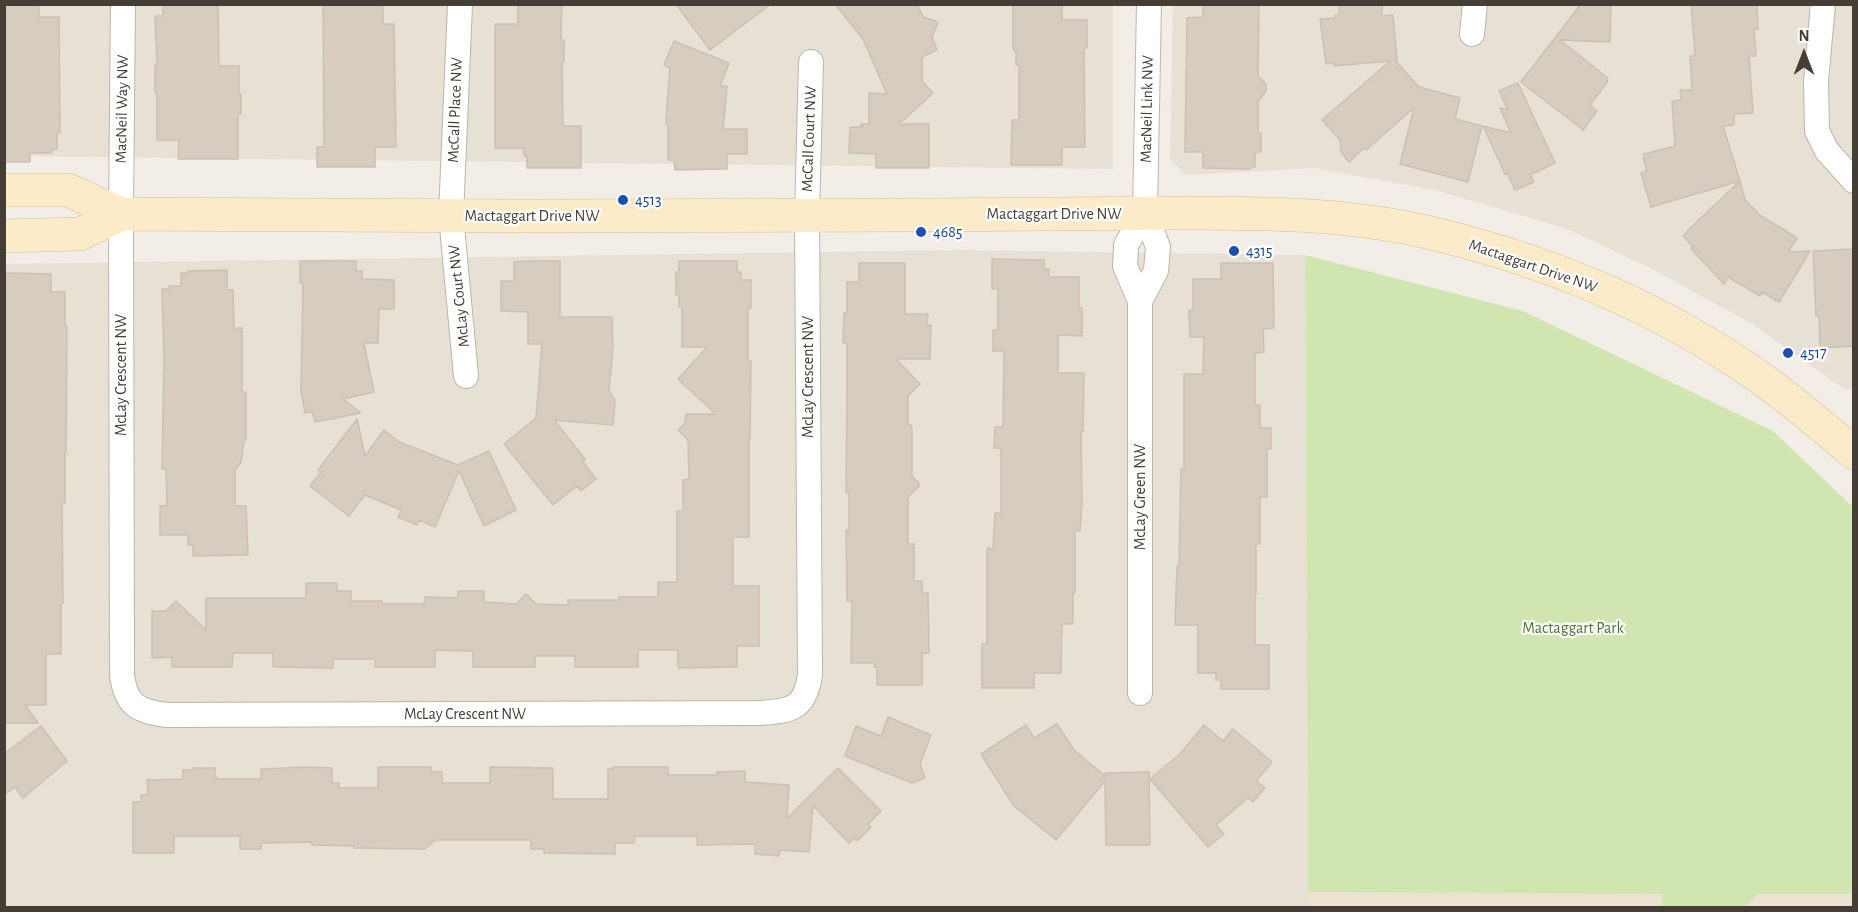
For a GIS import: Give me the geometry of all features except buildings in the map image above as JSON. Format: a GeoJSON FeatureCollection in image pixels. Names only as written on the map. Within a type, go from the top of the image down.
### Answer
{"type":"FeatureCollection","features":[{"type":"Feature","properties":{"kind":"street","name":"MacNeil Way NW"},"geometry":{"type":"LineString","coordinates":[[121,214],[123,4]]}},
{"type":"Feature","properties":{"kind":"street","name":"McCall Place NW"},"geometry":{"type":"LineString","coordinates":[[451,216],[460,4]]}},
{"type":"Feature","properties":{"kind":"street","name":"MacNeil Link NW"},"geometry":{"type":"LineString","coordinates":[[1145,213],[1149,4]]}},
{"type":"Feature","properties":{"kind":"street"},"geometry":{"type":"LineString","coordinates":[[1472,34],[1475,4]]}},
{"type":"Feature","properties":{"kind":"street"},"geometry":{"type":"LineString","coordinates":[[1823,4],[1816,81],[1817,131],[1827,152],[1854,182]]}},
{"type":"Feature","properties":{"kind":"street","name":"McCall Court NW"},"geometry":{"type":"LineString","coordinates":[[807,216],[811,62]]}},
{"type":"Feature","properties":{"kind":"street","name":"Mactaggart Drive NW"},"geometry":{"type":"LineString","coordinates":[[4,190],[68,190],[121,214],[807,216],[1145,213],[1282,215],[1376,222],[1479,245],[1530,262],[1625,300],[1684,330],[1740,364],[1854,453]]}},
{"type":"Feature","properties":{"kind":"street","name":"McLay Green NW"},"geometry":{"type":"LineString","coordinates":[[1140,693],[1140,301],[1125,266],[1126,245],[1145,213]]}},
{"type":"Feature","properties":{"kind":"street","name":"McLay Green NW"},"geometry":{"type":"LineString","coordinates":[[1140,301],[1156,271],[1158,247],[1145,213]]}},
{"type":"Feature","properties":{"kind":"street","name":"Mactaggart Drive NW"},"geometry":{"type":"LineString","coordinates":[[4,236],[80,234],[121,214]]}},
{"type":"Feature","properties":{"kind":"street","name":"McLay Crescent NW"},"geometry":{"type":"LineString","coordinates":[[121,214],[122,675],[124,690],[132,704],[155,713],[168,715],[760,713],[781,712],[796,707],[808,690],[810,675],[807,216]]}},
{"type":"Feature","properties":{"kind":"street","name":"McLay Court NW"},"geometry":{"type":"LineString","coordinates":[[451,216],[466,376]]}},
{"type":"Feature","properties":{"kind":"shaded area"},"geometry":{"type":"Polygon","coordinates":[[[5,5],[1113,5],[1113,169],[5,156],[5,5]]]}},
{"type":"Feature","properties":{"kind":"shaded area"},"geometry":{"type":"Polygon","coordinates":[[[1173,5],[1853,5],[1853,389],[1844,389],[1754,325],[1654,270],[1570,230],[1439,191],[1314,168],[1186,175],[1170,159],[1173,5]]]}},
{"type":"Feature","properties":{"kind":"shaded area"},"geometry":{"type":"Polygon","coordinates":[[[961,250],[1305,255],[1308,907],[5,907],[4,264],[961,250]]]}},
{"type":"Feature","properties":{"kind":"shaded area"},"geometry":{"type":"Polygon","coordinates":[[[1308,892],[1853,894],[1854,907],[1308,908],[1308,892]]]}},
{"type":"Feature","properties":{"kind":"green space","name":"Mactaggart Park"},"geometry":{"type":"Polygon","coordinates":[[[1305,255],[1523,311],[1773,431],[1853,507],[1853,894],[1758,894],[1745,907],[1662,908],[1662,894],[1308,892],[1305,255]]]}},
{"type":"Feature","properties":{"kind":"place","name":"4513"},"geometry":{"type":"Point","coordinates":[623,200]}},
{"type":"Feature","properties":{"kind":"place","name":"4685"},"geometry":{"type":"Point","coordinates":[921,232]}},
{"type":"Feature","properties":{"kind":"place","name":"4315"},"geometry":{"type":"Point","coordinates":[1234,251]}},
{"type":"Feature","properties":{"kind":"place","name":"4517"},"geometry":{"type":"Point","coordinates":[1788,353]}}]}
